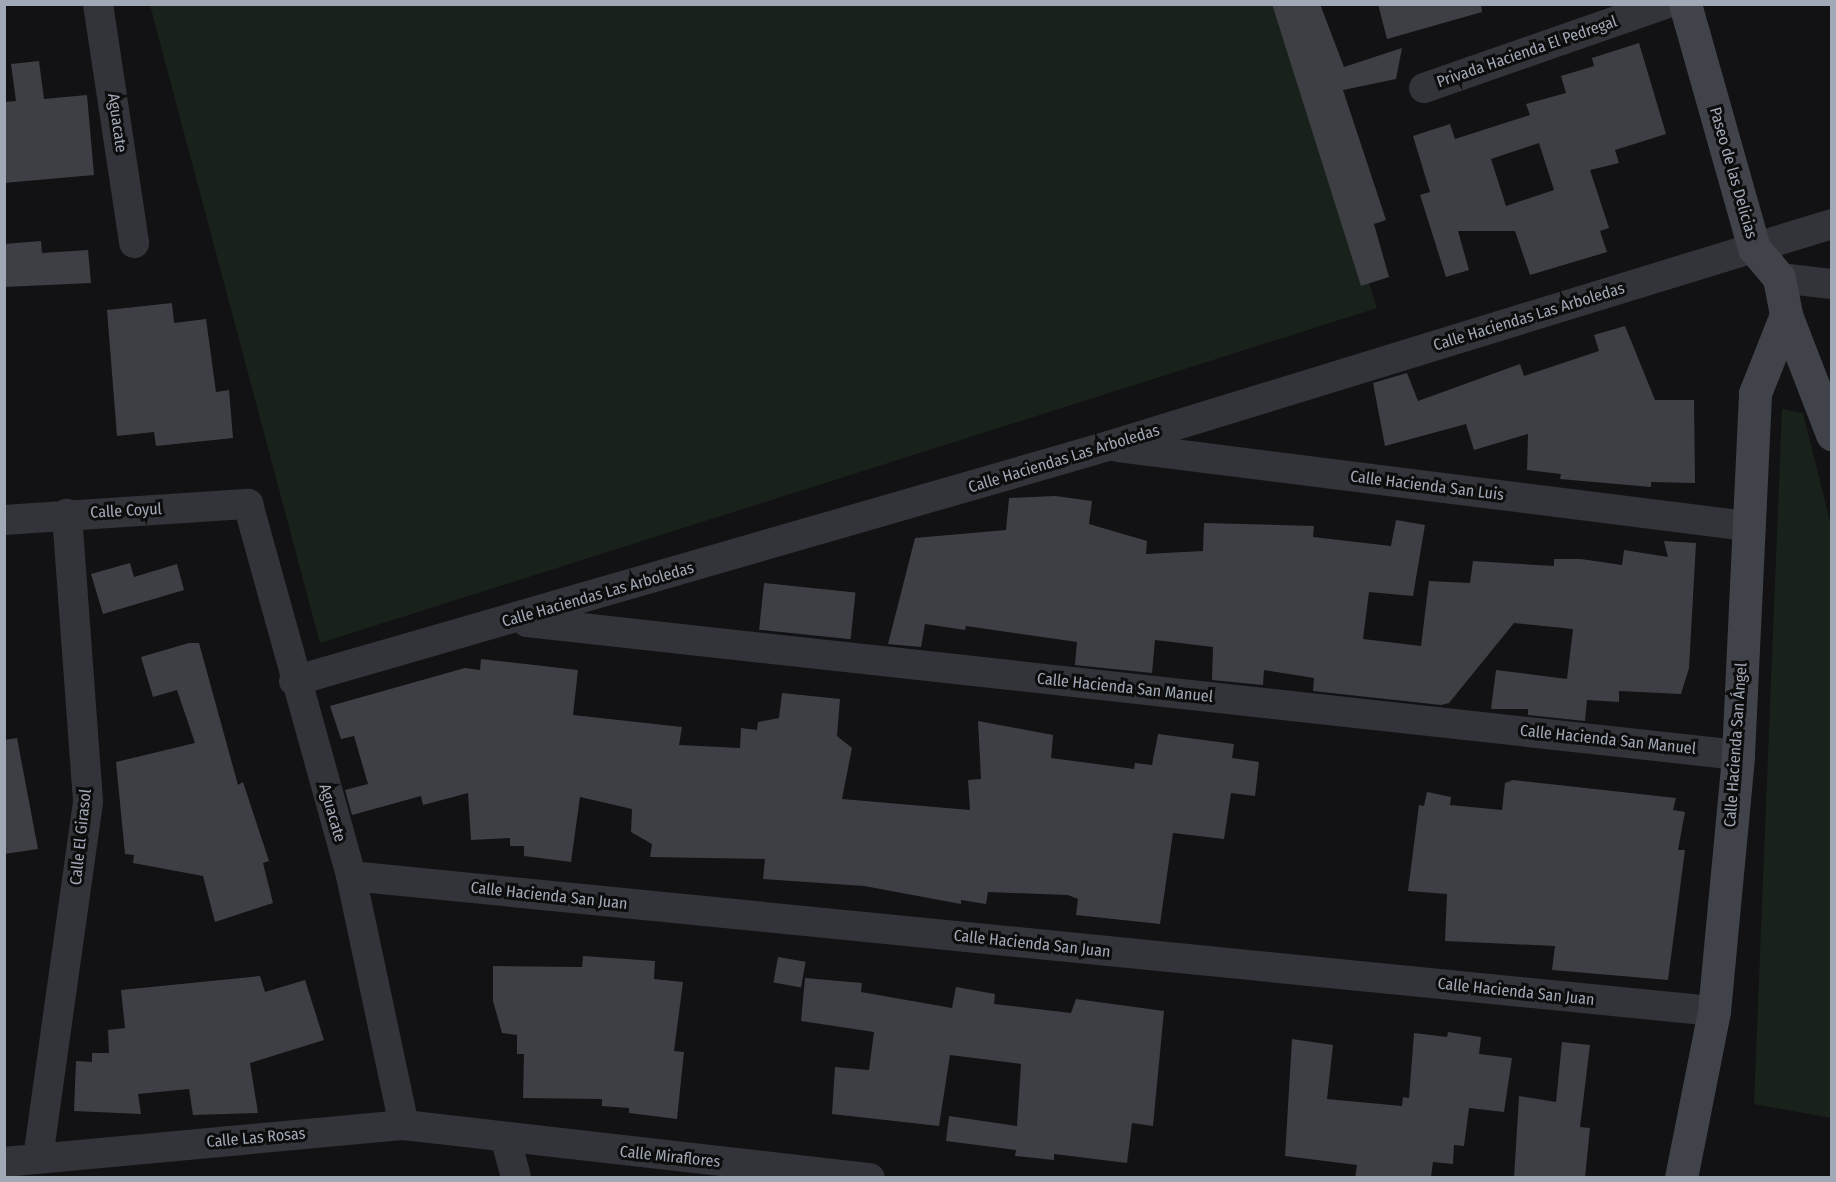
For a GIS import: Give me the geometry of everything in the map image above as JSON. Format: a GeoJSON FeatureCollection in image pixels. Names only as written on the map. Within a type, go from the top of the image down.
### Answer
{"type":"FeatureCollection","features":[{"type":"Feature","properties":{"kind":"street","name":"Aguacate"},"geometry":{"type":"LineString","coordinates":[[98,4],[134,243]]}},
{"type":"Feature","properties":{"kind":"street","name":"Privada Hacienda El Pedregal"},"geometry":{"type":"LineString","coordinates":[[1424,88],[1665,4]]}},
{"type":"Feature","properties":{"kind":"street","name":"Paseo de las Delicias"},"geometry":{"type":"LineString","coordinates":[[1685,4],[1754,248],[1779,278],[1786,315],[1832,435]]}},
{"type":"Feature","properties":{"kind":"street","name":"Calle Haciendas Las Arboledas"},"geometry":{"type":"LineString","coordinates":[[294,681],[512,620],[1108,446],[1832,224]]}},
{"type":"Feature","properties":{"kind":"street"},"geometry":{"type":"LineString","coordinates":[[1779,278],[1832,284]]}},
{"type":"Feature","properties":{"kind":"street","name":"Calle Hacienda San Ángel"},"geometry":{"type":"LineString","coordinates":[[1681,1178],[1714,1011],[1738,755],[1755,393],[1786,315]]}},
{"type":"Feature","properties":{"kind":"street","name":"Calle Hacienda San Luis"},"geometry":{"type":"LineString","coordinates":[[1108,446],[1747,526]]}},
{"type":"Feature","properties":{"kind":"street","name":"Aguacate"},"geometry":{"type":"LineString","coordinates":[[248,504],[294,681],[351,876],[404,1125]]}},
{"type":"Feature","properties":{"kind":"street","name":"Calle Coyul"},"geometry":{"type":"LineString","coordinates":[[4,519],[248,504]]}},
{"type":"Feature","properties":{"kind":"street","name":"Calle El Girasol"},"geometry":{"type":"LineString","coordinates":[[39,1158],[88,801],[68,514]]}},
{"type":"Feature","properties":{"kind":"street","name":"Calle Hacienda San Manuel"},"geometry":{"type":"LineString","coordinates":[[512,620],[1738,755]]}},
{"type":"Feature","properties":{"kind":"street","name":"Calle Hacienda San Juan"},"geometry":{"type":"LineString","coordinates":[[351,876],[1714,1011]]}},
{"type":"Feature","properties":{"kind":"street","name":"Calle Las Rosas"},"geometry":{"type":"LineString","coordinates":[[4,1162],[404,1125],[506,1140]]}},
{"type":"Feature","properties":{"kind":"street"},"geometry":{"type":"LineString","coordinates":[[506,1140],[516,1178]]}},
{"type":"Feature","properties":{"kind":"street","name":"Calle Miraflores"},"geometry":{"type":"LineString","coordinates":[[506,1140],[870,1178]]}},
{"type":"Feature","properties":{"kind":"shaded area"},"geometry":{"type":"Polygon","coordinates":[[[150,5],[1281,5],[1377,308],[320,643],[150,5]]]}},
{"type":"Feature","properties":{"kind":"shaded area"},"geometry":{"type":"Polygon","coordinates":[[[1782,409],[1803,413],[1831,525],[1831,1118],[1754,1104],[1782,409]]]}},
{"type":"Feature","properties":{"kind":"building"},"geometry":{"type":"Polygon","coordinates":[[[1272,4],[1320,4],[1344,67],[1402,48],[1396,79],[1343,90],[1386,220],[1374,224],[1389,277],[1361,286],[1272,4]]]}},
{"type":"Feature","properties":{"kind":"building"},"geometry":{"type":"Polygon","coordinates":[[[1378,4],[1481,4],[1482,12],[1387,39],[1378,4]]]}},
{"type":"Feature","properties":{"kind":"building"},"geometry":{"type":"Polygon","coordinates":[[[1639,43],[1666,134],[1615,150],[1619,163],[1590,170],[1609,228],[1600,231],[1607,252],[1530,275],[1515,231],[1458,231],[1469,270],[1446,277],[1420,195],[1430,192],[1413,136],[1450,124],[1455,139],[1530,115],[1526,104],[1566,93],[1561,76],[1594,66],[1592,58],[1639,43]],[[1539,143],[1491,159],[1506,206],[1554,190],[1539,143]]]}},
{"type":"Feature","properties":{"kind":"building"},"geometry":{"type":"Polygon","coordinates":[[[39,61],[44,99],[87,95],[94,175],[4,183],[4,102],[16,101],[11,64],[39,61]]]}},
{"type":"Feature","properties":{"kind":"building"},"geometry":{"type":"Polygon","coordinates":[[[41,241],[42,253],[88,250],[91,283],[4,287],[4,244],[41,241]]]}},
{"type":"Feature","properties":{"kind":"building"},"geometry":{"type":"Polygon","coordinates":[[[172,303],[174,323],[206,319],[216,392],[229,390],[233,438],[156,446],[154,432],[117,436],[107,310],[172,303]]]}},
{"type":"Feature","properties":{"kind":"building"},"geometry":{"type":"Polygon","coordinates":[[[1625,326],[1655,400],[1694,400],[1695,483],[1651,482],[1651,487],[1560,479],[1561,474],[1527,470],[1528,434],[1474,450],[1466,424],[1385,446],[1373,383],[1407,373],[1418,401],[1520,364],[1524,376],[1599,351],[1594,335],[1625,326]]]}},
{"type":"Feature","properties":{"kind":"building"},"geometry":{"type":"Polygon","coordinates":[[[1055,496],[1092,501],[1089,524],[1147,541],[1146,554],[1203,551],[1204,523],[1314,526],[1313,537],[1391,546],[1396,520],[1425,525],[1413,596],[1369,592],[1363,639],[1421,646],[1429,581],[1470,583],[1473,561],[1554,566],[1554,559],[1581,559],[1622,565],[1624,550],[1668,557],[1664,541],[1696,543],[1689,668],[1681,694],[1619,691],[1619,702],[1587,700],[1585,721],[1528,715],[1528,709],[1491,709],[1496,670],[1567,679],[1573,629],[1514,623],[1449,703],[1441,705],[1313,691],[1314,678],[1264,670],[1263,685],[1212,680],[1213,647],[1155,640],[1152,673],[1075,665],[1077,642],[966,626],[965,630],[925,624],[921,647],[888,644],[915,538],[1006,530],[1009,498],[1055,496]]]}},
{"type":"Feature","properties":{"kind":"building"},"geometry":{"type":"Polygon","coordinates":[[[130,563],[134,577],[177,564],[184,590],[103,614],[91,574],[130,563]]]}},
{"type":"Feature","properties":{"kind":"building"},"geometry":{"type":"Polygon","coordinates":[[[764,583],[855,593],[851,639],[759,630],[764,583]]]}},
{"type":"Feature","properties":{"kind":"building"},"geometry":{"type":"Polygon","coordinates":[[[189,643],[199,643],[238,785],[243,782],[269,861],[263,863],[273,903],[215,922],[203,876],[133,863],[134,855],[125,854],[116,762],[195,743],[177,690],[153,697],[141,657],[189,643]]]}},
{"type":"Feature","properties":{"kind":"building"},"geometry":{"type":"Polygon","coordinates":[[[481,659],[578,670],[573,715],[682,727],[679,745],[740,748],[741,728],[757,730],[758,722],[779,718],[782,693],[840,699],[837,736],[852,748],[842,799],[970,810],[968,780],[981,779],[978,721],[1053,735],[1051,758],[1134,769],[1135,763],[1152,765],[1158,734],[1234,744],[1232,758],[1259,762],[1255,796],[1231,793],[1224,839],[1173,833],[1160,924],[1076,915],[1078,899],[1068,895],[988,892],[986,904],[961,900],[961,904],[864,886],[763,879],[765,859],[650,857],[652,844],[631,832],[632,809],[580,797],[571,862],[524,856],[524,846],[510,846],[510,838],[471,840],[468,793],[423,805],[421,796],[352,815],[345,790],[368,784],[354,736],[341,739],[330,706],[465,668],[480,670],[481,659]]]}},
{"type":"Feature","properties":{"kind":"building"},"geometry":{"type":"Polygon","coordinates":[[[17,738],[38,849],[4,854],[4,740],[17,738]]]}},
{"type":"Feature","properties":{"kind":"building"},"geometry":{"type":"Polygon","coordinates":[[[1513,780],[1676,798],[1673,810],[1685,812],[1678,850],[1685,850],[1668,980],[1552,970],[1555,946],[1445,941],[1447,894],[1408,891],[1419,805],[1424,806],[1427,792],[1451,797],[1450,805],[1502,810],[1505,783],[1513,780]]]}},
{"type":"Feature","properties":{"kind":"building"},"geometry":{"type":"Polygon","coordinates":[[[583,956],[655,961],[654,979],[683,982],[674,1051],[684,1052],[677,1119],[629,1113],[629,1108],[602,1106],[602,1099],[523,1098],[524,1054],[517,1054],[517,1035],[502,1033],[493,1001],[493,966],[582,967],[583,956]]]}},
{"type":"Feature","properties":{"kind":"building"},"geometry":{"type":"Polygon","coordinates":[[[778,957],[806,962],[801,987],[773,983],[778,957]]]}},
{"type":"Feature","properties":{"kind":"building"},"geometry":{"type":"Polygon","coordinates":[[[260,976],[265,992],[305,980],[324,1040],[250,1063],[258,1113],[193,1115],[189,1089],[138,1094],[141,1114],[74,1111],[76,1061],[92,1062],[92,1053],[109,1053],[108,1030],[125,1028],[121,990],[260,976]]]}},
{"type":"Feature","properties":{"kind":"building"},"geometry":{"type":"Polygon","coordinates":[[[805,978],[862,983],[861,992],[952,1008],[956,987],[995,994],[994,1004],[1071,1013],[1076,999],[1164,1011],[1153,1126],[1132,1123],[1127,1163],[1054,1154],[1054,1160],[1015,1156],[1016,1150],[946,1141],[949,1116],[1017,1126],[1021,1064],[950,1055],[939,1126],[832,1114],[835,1067],[869,1070],[874,1032],[801,1021],[805,978]]]}},
{"type":"Feature","properties":{"kind":"building"},"geometry":{"type":"Polygon","coordinates":[[[1448,1032],[1481,1037],[1479,1054],[1512,1058],[1504,1112],[1469,1108],[1464,1146],[1454,1145],[1453,1164],[1433,1162],[1431,1177],[1355,1178],[1357,1165],[1285,1156],[1292,1039],[1333,1045],[1327,1099],[1402,1106],[1403,1097],[1409,1098],[1414,1033],[1447,1037],[1448,1032]]]}},
{"type":"Feature","properties":{"kind":"building"},"geometry":{"type":"Polygon","coordinates":[[[1562,1042],[1590,1045],[1580,1127],[1590,1128],[1585,1178],[1514,1178],[1519,1096],[1556,1102],[1562,1042]]]}}]}
